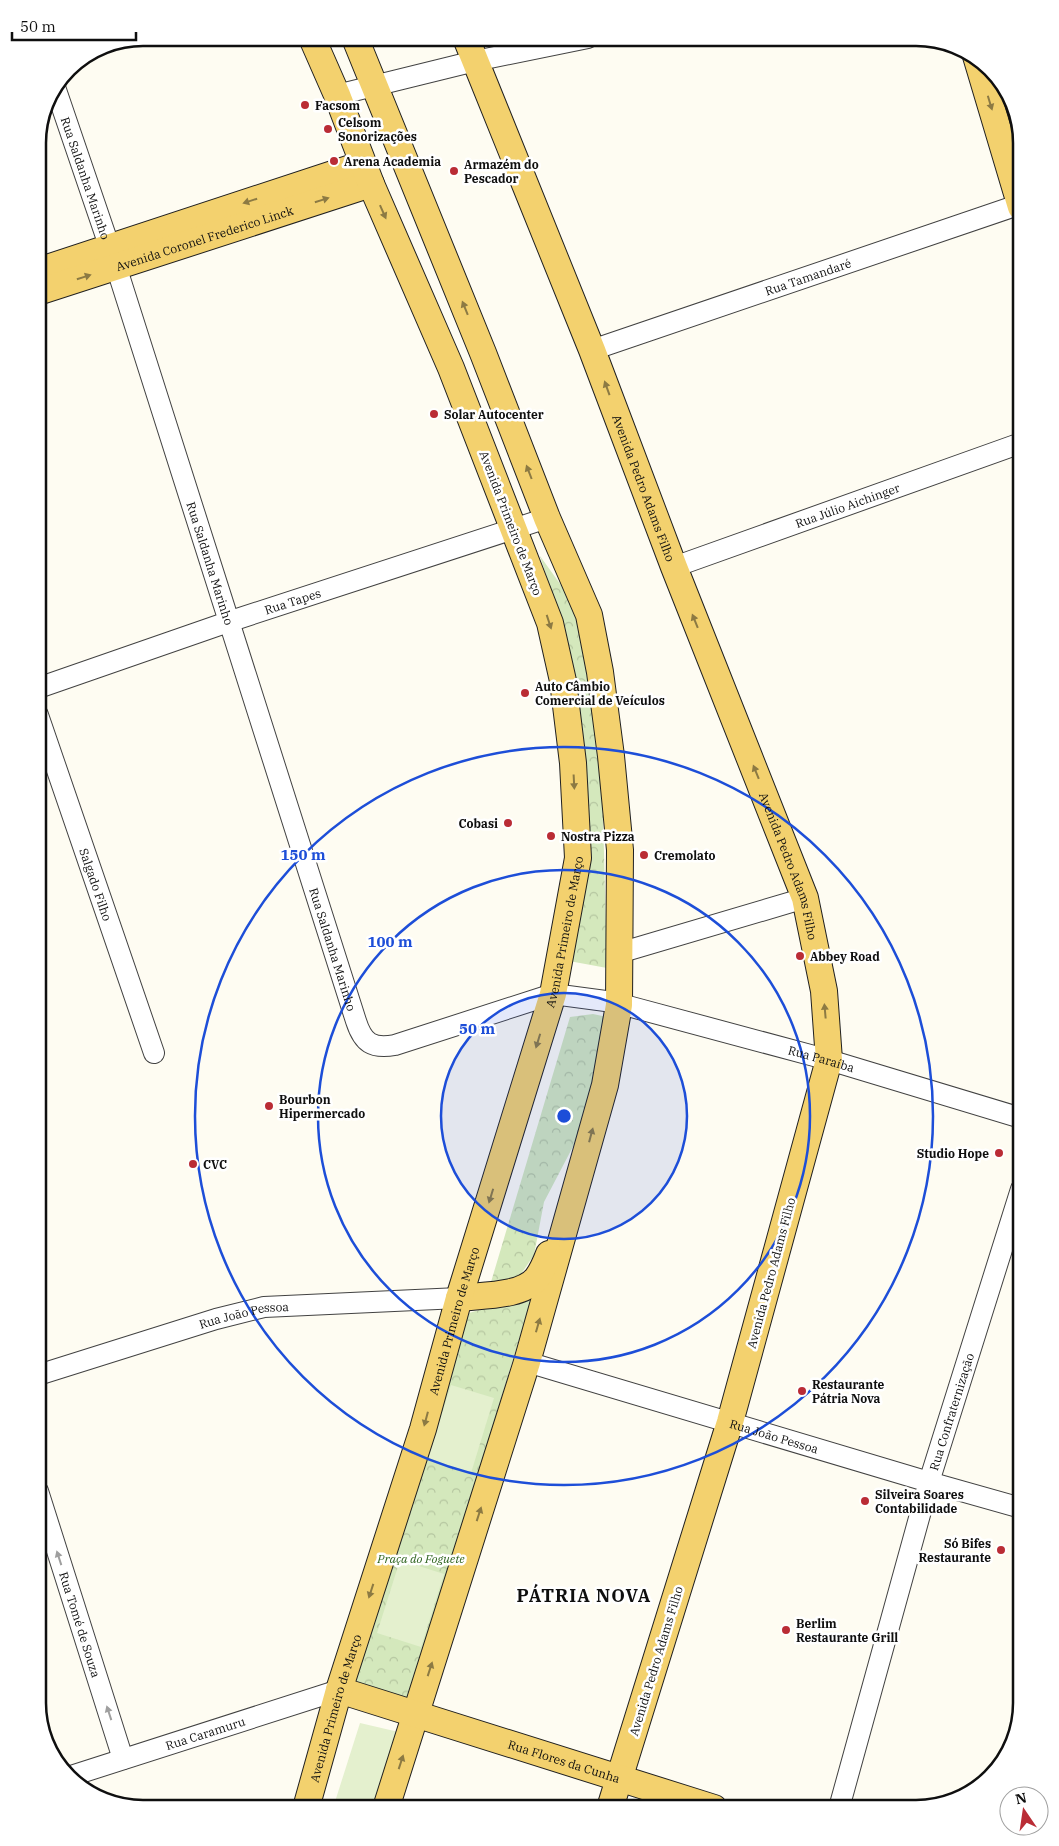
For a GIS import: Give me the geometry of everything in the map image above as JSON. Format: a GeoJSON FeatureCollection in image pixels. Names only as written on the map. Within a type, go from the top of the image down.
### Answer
{"type":"FeatureCollection","features":[{"type":"Feature","properties":{"kind":"main road","name":"Avenida Primeiro de Março"},"geometry":{"type":"LineString","coordinates":[[308,1800],[339,1690],[423,1429],[459,1298],[553,994],[578,858],[573,763],[563,681],[550,624],[451,368],[367,174],[337,95],[316,46]]}},
{"type":"Feature","properties":{"kind":"main road"},"geometry":{"type":"LineString","coordinates":[[358,46],[483,353],[547,518],[589,615],[600,672],[611,756],[620,850],[619,1005],[605,1085],[527,1362],[389,1800]]}},
{"type":"Feature","properties":{"kind":"main road","name":"Avenida Pedro Adams Filho"},"geometry":{"type":"LineString","coordinates":[[470,49],[592,350],[674,567],[805,898],[824,990],[829,1060],[730,1422],[613,1800]]}},
{"type":"Feature","properties":{"kind":"main road"},"geometry":{"type":"LineString","coordinates":[[980,70],[1013,179]]}},
{"type":"Feature","properties":{"kind":"main road","name":"Avenida Coronel Frederico Linck"},"geometry":{"type":"LineString","coordinates":[[46,288],[113,257],[367,174]]}},
{"type":"Feature","properties":{"kind":"main road","name":"Avenida Coronel Frederico Linck"},"geometry":{"type":"LineString","coordinates":[[46,270],[113,257]]}},
{"type":"Feature","properties":{"kind":"main road"},"geometry":{"type":"LineString","coordinates":[[459,1298],[515,1292],[527,1287],[536,1279],[544,1267],[581,1174]]}},
{"type":"Feature","properties":{"kind":"main road","name":"Rua Flores da Cunha"},"geometry":{"type":"LineString","coordinates":[[339,1690],[687,1800]]}},
{"type":"Feature","properties":{"kind":"street"},"geometry":{"type":"LineString","coordinates":[[337,95],[374,85],[470,49],[502,46]]}},
{"type":"Feature","properties":{"kind":"street","name":"Rua Saldanha Marinho"},"geometry":{"type":"LineString","coordinates":[[58,96],[113,257],[359,1032],[365,1040],[381,1048],[553,994]]}},
{"type":"Feature","properties":{"kind":"street","name":"Rua Tamandaré"},"geometry":{"type":"LineString","coordinates":[[592,350],[1013,208]]}},
{"type":"Feature","properties":{"kind":"street","name":"Rua Júlio Aichinger"},"geometry":{"type":"LineString","coordinates":[[674,567],[1013,446]]}},
{"type":"Feature","properties":{"kind":"street","name":"Rua Tapes"},"geometry":{"type":"LineString","coordinates":[[46,685],[228,622],[547,518]]}},
{"type":"Feature","properties":{"kind":"street","name":"Salgado Filho"},"geometry":{"type":"LineString","coordinates":[[46,738],[154,1054]]}},
{"type":"Feature","properties":{"kind":"street"},"geometry":{"type":"LineString","coordinates":[[619,953],[805,898]]}},
{"type":"Feature","properties":{"kind":"street","name":"Rua Paraíba"},"geometry":{"type":"LineString","coordinates":[[553,994],[595,998],[829,1060],[1013,1115]]}},
{"type":"Feature","properties":{"kind":"street","name":"Rua Confraternização"},"geometry":{"type":"LineString","coordinates":[[841,1800],[929,1482],[1013,1217]]}},
{"type":"Feature","properties":{"kind":"street","name":"Rua João Pessoa"},"geometry":{"type":"LineString","coordinates":[[46,1372],[216,1319],[264,1307],[459,1298]]}},
{"type":"Feature","properties":{"kind":"street","name":"Rua João Pessoa"},"geometry":{"type":"LineString","coordinates":[[527,1362],[1013,1505]]}},
{"type":"Feature","properties":{"kind":"street","name":"Rua Tomé de Souza"},"geometry":{"type":"LineString","coordinates":[[46,1516],[124,1759]]}},
{"type":"Feature","properties":{"kind":"street","name":"Rua Caramuru"},"geometry":{"type":"LineString","coordinates":[[77,1774],[339,1690]]}},
{"type":"Feature","properties":{"kind":"green space"},"geometry":{"type":"Polygon","coordinates":[[[540,556],[571,599],[588,664],[601,739],[607,968],[569,961],[559,616],[540,556]]]}},
{"type":"Feature","properties":{"kind":"green space"},"geometry":{"type":"Polygon","coordinates":[[[593,1014],[612,1018],[589,1116],[544,1202],[534,1255],[517,1280],[491,1282],[570,1017],[593,1014]]]}},
{"type":"Feature","properties":{"kind":"green space","name":"Praça do Foguete"},"geometry":{"type":"Polygon","coordinates":[[[533,1294],[408,1703],[353,1681],[428,1435],[469,1313],[533,1294]]]}},
{"type":"Feature","properties":{"kind":"green space"},"geometry":{"type":"Polygon","coordinates":[[[451,1385],[494,1398],[471,1473],[428,1458],[451,1385]]]}},
{"type":"Feature","properties":{"kind":"green space"},"geometry":{"type":"Polygon","coordinates":[[[400,1560],[444,1574],[421,1647],[377,1633],[400,1560]]]}},
{"type":"Feature","properties":{"kind":"green space"},"geometry":{"type":"Polygon","coordinates":[[[360,1723],[403,1733],[382,1800],[336,1800],[360,1723]]]}},
{"type":"Feature","properties":{"kind":"place","name":"Facsom"},"geometry":{"type":"Point","coordinates":[305,105]}},
{"type":"Feature","properties":{"kind":"place","name":"Celsom Sonorizações"},"geometry":{"type":"Point","coordinates":[328,129]}},
{"type":"Feature","properties":{"kind":"place","name":"Arena Academia"},"geometry":{"type":"Point","coordinates":[334,161]}},
{"type":"Feature","properties":{"kind":"place","name":"Armazém do Pescador"},"geometry":{"type":"Point","coordinates":[454,171]}},
{"type":"Feature","properties":{"kind":"place","name":"Solar Autocenter"},"geometry":{"type":"Point","coordinates":[434,414]}},
{"type":"Feature","properties":{"kind":"place","name":"Auto Câmbio Comercial de Veículos"},"geometry":{"type":"Point","coordinates":[525,693]}},
{"type":"Feature","properties":{"kind":"place","name":"Cobasi"},"geometry":{"type":"Point","coordinates":[508,823]}},
{"type":"Feature","properties":{"kind":"place","name":"Nostra Pizza"},"geometry":{"type":"Point","coordinates":[551,836]}},
{"type":"Feature","properties":{"kind":"place","name":"Cremolato"},"geometry":{"type":"Point","coordinates":[644,855]}},
{"type":"Feature","properties":{"kind":"place","name":"Abbey Road"},"geometry":{"type":"Point","coordinates":[800,956]}},
{"type":"Feature","properties":{"kind":"place","name":"Bourbon Hipermercado"},"geometry":{"type":"Point","coordinates":[269,1106]}},
{"type":"Feature","properties":{"kind":"place","name":"Studio Hope"},"geometry":{"type":"Point","coordinates":[999,1153]}},
{"type":"Feature","properties":{"kind":"place","name":"CVC"},"geometry":{"type":"Point","coordinates":[193,1164]}},
{"type":"Feature","properties":{"kind":"place","name":"Restaurante Pátria Nova"},"geometry":{"type":"Point","coordinates":[802,1391]}},
{"type":"Feature","properties":{"kind":"place","name":"Silveira Soares Contabilidade"},"geometry":{"type":"Point","coordinates":[865,1501]}},
{"type":"Feature","properties":{"kind":"place","name":"Só Bifes Restaurante"},"geometry":{"type":"Point","coordinates":[1001,1550]}},
{"type":"Feature","properties":{"kind":"place","name":"Berlim Restaurante Grill"},"geometry":{"type":"Point","coordinates":[786,1630]}},
{"type":"Feature","properties":{"kind":"district","name":"PÁTRIA NOVA"},"geometry":{"type":"Point","coordinates":[584,1595]}}]}
